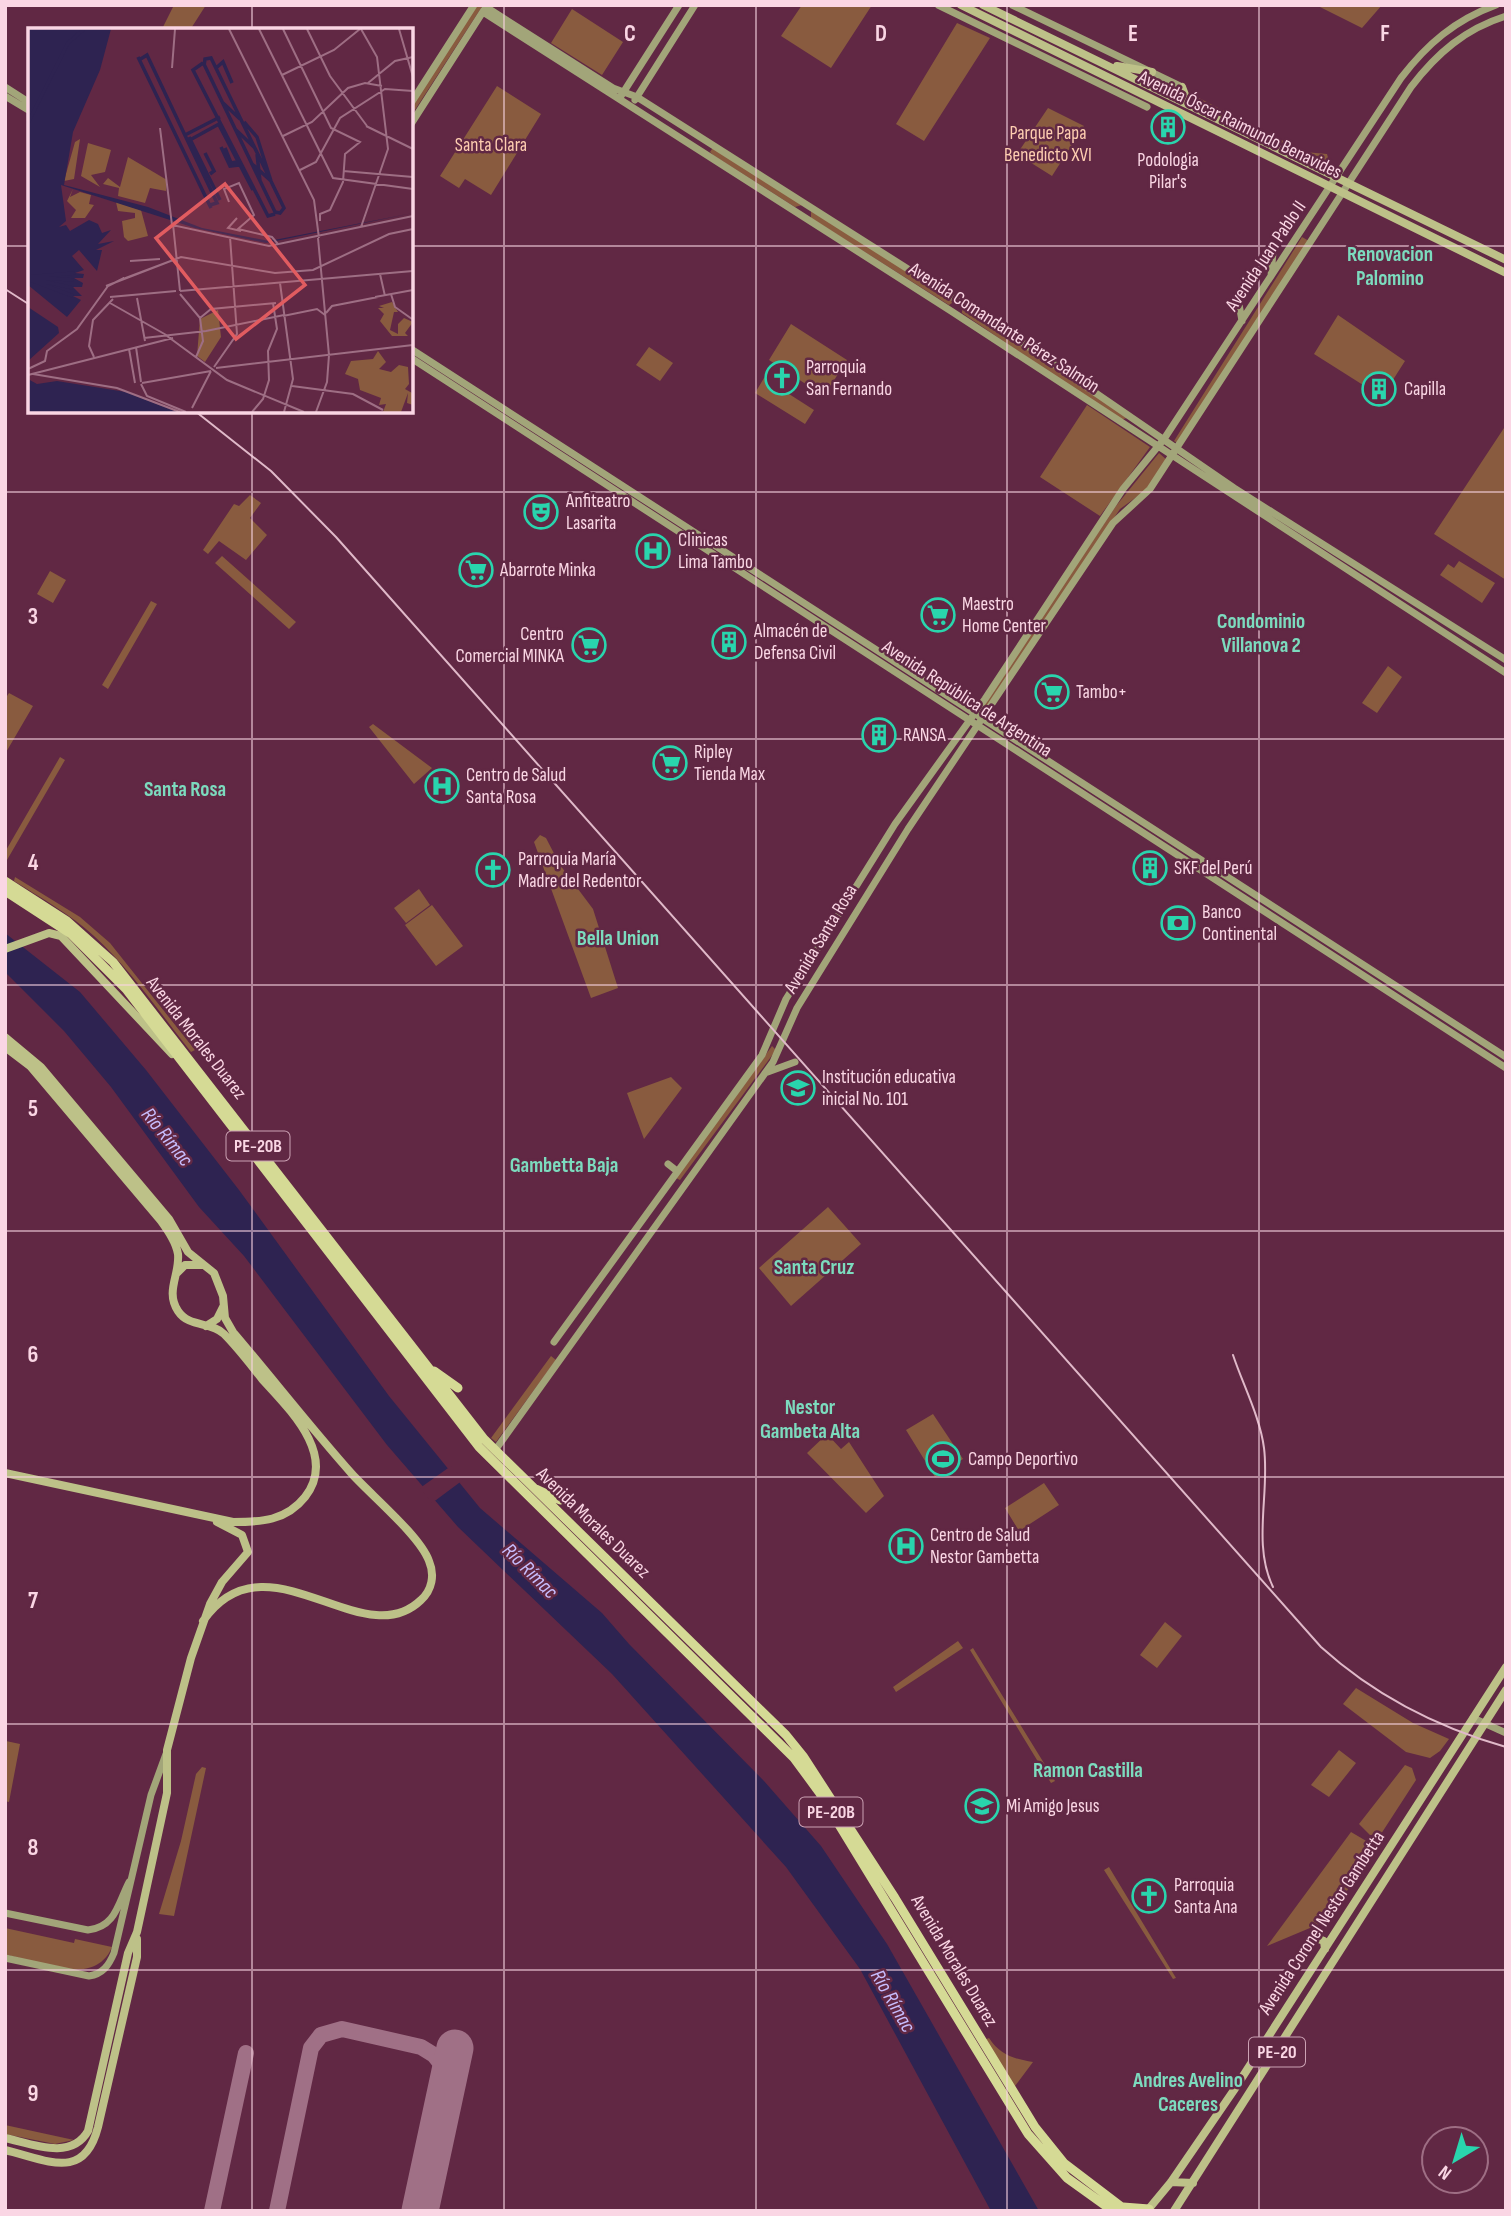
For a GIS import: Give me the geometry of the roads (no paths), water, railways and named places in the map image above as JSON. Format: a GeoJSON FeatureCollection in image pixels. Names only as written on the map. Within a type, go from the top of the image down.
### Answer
{"type":"FeatureCollection","features":[{"type":"Feature","properties":{"kind":"highway","name":"Avenida Morales Duarez"},"geometry":{"type":"LineString","coordinates":[[5,881],[67,921],[125,975],[474,1427],[529,1486],[786,1735],[803,1756],[895,1898],[1035,2127],[1064,2163],[1120,2209]]}},
{"type":"Feature","properties":{"kind":"highway","name":"Avenida Morales Duarez"},"geometry":{"type":"LineString","coordinates":[[5,891],[58,924],[98,958],[190,1071],[479,1447],[794,1758],[826,1804],[1028,2134],[1068,2178],[1120,2209]]}},
{"type":"Feature","properties":{"kind":"highway"},"geometry":{"type":"LineString","coordinates":[[426,1365],[458,1388]]}},
{"type":"Feature","properties":{"kind":"highway"},"geometry":{"type":"LineString","coordinates":[[529,1486],[560,1500]]}},
{"type":"Feature","properties":{"kind":"highway"},"geometry":{"type":"LineString","coordinates":[[1120,2209],[1148,2210]]}},
{"type":"Feature","properties":{"kind":"main road"},"geometry":{"type":"LineString","coordinates":[[413,100],[474,5]]}},
{"type":"Feature","properties":{"kind":"main road"},"geometry":{"type":"LineString","coordinates":[[621,96],[679,5]]}},
{"type":"Feature","properties":{"kind":"main road"},"geometry":{"type":"LineString","coordinates":[[631,107],[694,5]]}},
{"type":"Feature","properties":{"kind":"main road","name":"Avenida Óscar Raimundo Benavides"},"geometry":{"type":"LineString","coordinates":[[938,5],[1147,107]]}},
{"type":"Feature","properties":{"kind":"main road","name":"Avenida Óscar Raimundo Benavides"},"geometry":{"type":"LineString","coordinates":[[961,5],[1506,273]]}},
{"type":"Feature","properties":{"kind":"main road","name":"Avenida Óscar Raimundo Benavides"},"geometry":{"type":"LineString","coordinates":[[984,5],[1350,181],[1506,260]]}},
{"type":"Feature","properties":{"kind":"main road","name":"Avenida Óscar Raimundo Benavides"},"geometry":{"type":"LineString","coordinates":[[1012,5],[1182,87]]}},
{"type":"Feature","properties":{"kind":"main road","name":"Avenida Juan Pablo II"},"geometry":{"type":"LineString","coordinates":[[1157,447],[1415,59],[1433,40],[1463,19],[1496,5]]}},
{"type":"Feature","properties":{"kind":"main road"},"geometry":{"type":"LineString","coordinates":[[413,121],[485,8]]}},
{"type":"Feature","properties":{"kind":"main road","name":"Avenida Comandante Pérez Salmón"},"geometry":{"type":"LineString","coordinates":[[485,8],[621,96],[631,107],[1506,673]]}},
{"type":"Feature","properties":{"kind":"main road","name":"Avenida Juan Pablo II"},"geometry":{"type":"LineString","coordinates":[[1176,448],[1426,67],[1443,50],[1478,27],[1506,16]]}},
{"type":"Feature","properties":{"kind":"main road"},"geometry":{"type":"LineString","coordinates":[[1107,64],[1152,72]]}},
{"type":"Feature","properties":{"kind":"main road"},"geometry":{"type":"LineString","coordinates":[[5,87],[28,102]]}},
{"type":"Feature","properties":{"kind":"main road"},"geometry":{"type":"LineString","coordinates":[[1180,114],[1187,112],[1188,103],[1182,87]]}},
{"type":"Feature","properties":{"kind":"main road"},"geometry":{"type":"LineString","coordinates":[[5,96],[28,110]]}},
{"type":"Feature","properties":{"kind":"main road","name":"Avenida Comandante Pérez Salmón"},"geometry":{"type":"LineString","coordinates":[[621,96],[637,97],[864,240],[1176,448],[1506,660]]}},
{"type":"Feature","properties":{"kind":"main road"},"geometry":{"type":"LineString","coordinates":[[1382,108],[1393,114]]}},
{"type":"Feature","properties":{"kind":"main road"},"geometry":{"type":"LineString","coordinates":[[1195,121],[1192,113],[1200,110]]}},
{"type":"Feature","properties":{"kind":"main road"},"geometry":{"type":"LineString","coordinates":[[1301,233],[1311,240]]}},
{"type":"Feature","properties":{"kind":"main road"},"geometry":{"type":"LineString","coordinates":[[1271,277],[1273,252]]}},
{"type":"Feature","properties":{"kind":"main road"},"geometry":{"type":"LineString","coordinates":[[1239,304],[1242,321]]}},
{"type":"Feature","properties":{"kind":"main road","name":"Avenida República de Argentina"},"geometry":{"type":"LineString","coordinates":[[413,350],[973,717]]}},
{"type":"Feature","properties":{"kind":"main road","name":"Avenida República de Argentina"},"geometry":{"type":"LineString","coordinates":[[413,359],[982,722],[1302,930],[1506,1068]]}},
{"type":"Feature","properties":{"kind":"main road"},"geometry":{"type":"LineString","coordinates":[[1126,426],[1133,424],[1133,417]]}},
{"type":"Feature","properties":{"kind":"main road","name":"Avenida Santa Rosa"},"geometry":{"type":"LineString","coordinates":[[554,1342],[768,1046],[786,999],[901,815],[973,717],[1123,489],[1157,447]]}},
{"type":"Feature","properties":{"kind":"main road","name":"Avenida Santa Rosa"},"geometry":{"type":"LineString","coordinates":[[496,1449],[764,1074],[778,1053],[797,1009],[908,829],[1113,523],[1147,492],[1176,448]]}},
{"type":"Feature","properties":{"kind":"main road","name":"Avenida República de Argentina"},"geometry":{"type":"LineString","coordinates":[[1302,930],[1506,1057]]}},
{"type":"Feature","properties":{"kind":"main road"},"geometry":{"type":"LineString","coordinates":[[5,949],[50,933],[61,936],[190,1071]]}},
{"type":"Feature","properties":{"kind":"main road"},"geometry":{"type":"LineString","coordinates":[[5,1037],[41,1067],[169,1219],[188,1252],[219,1282],[223,1307],[233,1332],[344,1465],[422,1547],[429,1560],[432,1576],[424,1598],[398,1614],[373,1614],[262,1586],[237,1591],[215,1606],[203,1620]]}},
{"type":"Feature","properties":{"kind":"main road"},"geometry":{"type":"LineString","coordinates":[[5,1046],[30,1066],[161,1221],[177,1251],[171,1288],[176,1309],[188,1321],[223,1333],[300,1422],[313,1449],[316,1464],[309,1492],[300,1503],[282,1516],[259,1522],[233,1522],[5,1474]]}},
{"type":"Feature","properties":{"kind":"main road"},"geometry":{"type":"LineString","coordinates":[[764,1074],[795,1062]]}},
{"type":"Feature","properties":{"kind":"main road"},"geometry":{"type":"LineString","coordinates":[[668,1164],[677,1171]]}},
{"type":"Feature","properties":{"kind":"main road"},"geometry":{"type":"LineString","coordinates":[[633,1233],[644,1242]]}},
{"type":"Feature","properties":{"kind":"main road"},"geometry":{"type":"LineString","coordinates":[[174,1276],[185,1265],[204,1265]]}},
{"type":"Feature","properties":{"kind":"main road"},"geometry":{"type":"LineString","coordinates":[[205,1326],[217,1319],[223,1307]]}},
{"type":"Feature","properties":{"kind":"main road"},"geometry":{"type":"LineString","coordinates":[[5,1958],[86,1976],[100,1973],[114,1953],[150,1795],[167,1750],[203,1620],[222,1582],[245,1559],[248,1548],[239,1532],[205,1516]]}},
{"type":"Feature","properties":{"kind":"main road","name":"Avenida Coronel Nestor Gambetta"},"geometry":{"type":"LineString","coordinates":[[1148,2210],[1171,2182],[1325,1949],[1506,1667]]}},
{"type":"Feature","properties":{"kind":"main road","name":"Avenida Coronel Nestor Gambetta"},"geometry":{"type":"LineString","coordinates":[[1174,2211],[1506,1690]]}},
{"type":"Feature","properties":{"kind":"main road"},"geometry":{"type":"LineString","coordinates":[[1473,1718],[1483,1726],[1506,1733]]}},
{"type":"Feature","properties":{"kind":"main road"},"geometry":{"type":"LineString","coordinates":[[5,2138],[61,2149],[76,2144],[85,2136],[128,1954],[137,1932],[167,1793],[167,1750]]}},
{"type":"Feature","properties":{"kind":"main road"},"geometry":{"type":"LineString","coordinates":[[5,1913],[88,1930],[101,1928],[117,1912],[133,1875]]}},
{"type":"Feature","properties":{"kind":"main road"},"geometry":{"type":"LineString","coordinates":[[5,2151],[73,2163],[90,2150],[99,2127],[137,1957],[137,1932]]}},
{"type":"Feature","properties":{"kind":"main road"},"geometry":{"type":"LineString","coordinates":[[1316,1938],[1324,1941],[1325,1949]]}},
{"type":"Feature","properties":{"kind":"main road"},"geometry":{"type":"LineString","coordinates":[[1171,2182],[1193,2183]]}},
{"type":"Feature","properties":{"kind":"water","name":"Río Rímac"},"geometry":{"type":"Polygon","coordinates":[[[5,933],[80,992],[146,1070],[239,1190],[389,1396],[480,1508],[602,1613],[764,1781],[821,1846],[887,1944],[1039,2211],[991,2211],[860,1969],[786,1867],[612,1674],[458,1527],[387,1445],[244,1256],[199,1207],[111,1087],[64,1031],[5,972],[5,933]]]}},
{"type":"Feature","properties":{"kind":"railway"},"geometry":{"type":"LineString","coordinates":[[5,289],[28,304]]}},
{"type":"Feature","properties":{"kind":"railway"},"geometry":{"type":"LineString","coordinates":[[198,413],[271,471],[336,537],[1321,1647],[1363,1680],[1408,1708],[1455,1730],[1506,1747]]}},
{"type":"Feature","properties":{"kind":"railway"},"geometry":{"type":"LineString","coordinates":[[1233,1355],[1262,1436],[1265,1465],[1264,1553],[1273,1587]]}},
{"type":"Feature","properties":{"kind":"place","name":"Podologia Pilar's"},"geometry":{"type":"Point","coordinates":[1168,127]}},
{"type":"Feature","properties":{"kind":"place","name":"Parroquia San Fernando"},"geometry":{"type":"Point","coordinates":[782,378]}},
{"type":"Feature","properties":{"kind":"place","name":"Capilla"},"geometry":{"type":"Point","coordinates":[1379,389]}},
{"type":"Feature","properties":{"kind":"place","name":"Anfiteatro Lasarita"},"geometry":{"type":"Point","coordinates":[541,512]}},
{"type":"Feature","properties":{"kind":"place","name":"Clinicas Lima Tambo"},"geometry":{"type":"Point","coordinates":[653,551]}},
{"type":"Feature","properties":{"kind":"place","name":"Abarrote Minka"},"geometry":{"type":"Point","coordinates":[476,570]}},
{"type":"Feature","properties":{"kind":"place","name":"Maestro Home Center"},"geometry":{"type":"Point","coordinates":[938,615]}},
{"type":"Feature","properties":{"kind":"place","name":"Almacén de Defensa Civil"},"geometry":{"type":"Point","coordinates":[729,642]}},
{"type":"Feature","properties":{"kind":"place","name":"Centro Comercial MINKA"},"geometry":{"type":"Point","coordinates":[589,645]}},
{"type":"Feature","properties":{"kind":"place","name":"Tambo+"},"geometry":{"type":"Point","coordinates":[1052,692]}},
{"type":"Feature","properties":{"kind":"place","name":"RANSA"},"geometry":{"type":"Point","coordinates":[879,735]}},
{"type":"Feature","properties":{"kind":"place","name":"Ripley Tienda Max"},"geometry":{"type":"Point","coordinates":[670,763]}},
{"type":"Feature","properties":{"kind":"place","name":"Centro de Salud Santa Rosa"},"geometry":{"type":"Point","coordinates":[442,786]}},
{"type":"Feature","properties":{"kind":"place","name":"SKF del Perú"},"geometry":{"type":"Point","coordinates":[1150,868]}},
{"type":"Feature","properties":{"kind":"place","name":"Parroquia María Madre del Redentor"},"geometry":{"type":"Point","coordinates":[493,870]}},
{"type":"Feature","properties":{"kind":"place","name":"Banco Continental"},"geometry":{"type":"Point","coordinates":[1178,923]}},
{"type":"Feature","properties":{"kind":"place","name":"Institución educativa inicial No. 101"},"geometry":{"type":"Point","coordinates":[798,1088]}},
{"type":"Feature","properties":{"kind":"place","name":"Campo Deportivo"},"geometry":{"type":"Point","coordinates":[943,1459]}},
{"type":"Feature","properties":{"kind":"place","name":"Centro de Salud Nestor Gambetta"},"geometry":{"type":"Point","coordinates":[906,1546]}},
{"type":"Feature","properties":{"kind":"place","name":"Mi Amigo Jesus"},"geometry":{"type":"Point","coordinates":[982,1806]}},
{"type":"Feature","properties":{"kind":"place","name":"Parroquia Santa Ana"},"geometry":{"type":"Point","coordinates":[1149,1896]}},
{"type":"Feature","properties":{"kind":"district","name":"Renovacion Palomino"},"geometry":{"type":"Point","coordinates":[1390,266]}},
{"type":"Feature","properties":{"kind":"district","name":"Condominio Villanova 2"},"geometry":{"type":"Point","coordinates":[1261,633]}},
{"type":"Feature","properties":{"kind":"district","name":"Santa Rosa"},"geometry":{"type":"Point","coordinates":[185,789]}},
{"type":"Feature","properties":{"kind":"district","name":"Bella Union"},"geometry":{"type":"Point","coordinates":[618,938]}},
{"type":"Feature","properties":{"kind":"district","name":"Gambetta Baja"},"geometry":{"type":"Point","coordinates":[564,1165]}},
{"type":"Feature","properties":{"kind":"district","name":"Santa Cruz"},"geometry":{"type":"Point","coordinates":[814,1267]}},
{"type":"Feature","properties":{"kind":"district","name":"Nestor Gambeta Alta"},"geometry":{"type":"Point","coordinates":[810,1419]}},
{"type":"Feature","properties":{"kind":"district","name":"Ramon Castilla"},"geometry":{"type":"Point","coordinates":[1088,1770]}},
{"type":"Feature","properties":{"kind":"district","name":"Andres Avelino Caceres"},"geometry":{"type":"Point","coordinates":[1188,2092]}},
{"type":"Feature","properties":{"kind":"park label","name":"Parque Papa Benedicto XVI"},"geometry":{"type":"Point","coordinates":[1048,144]}},
{"type":"Feature","properties":{"kind":"park label","name":"Santa Clara"},"geometry":{"type":"Point","coordinates":[491,145]}}]}
